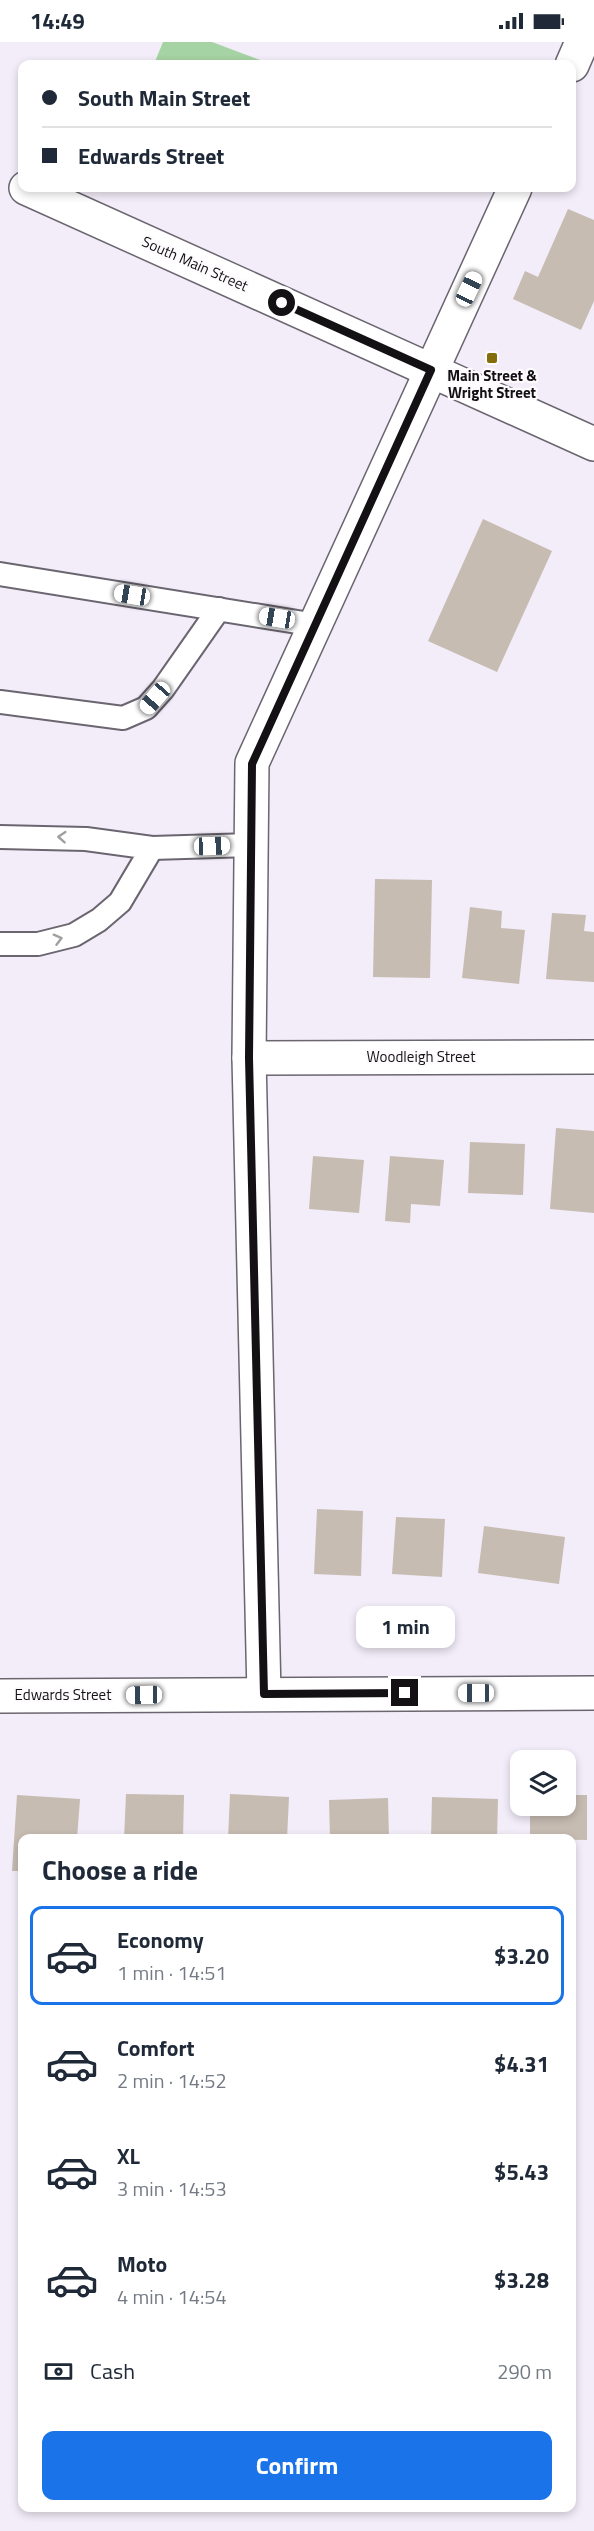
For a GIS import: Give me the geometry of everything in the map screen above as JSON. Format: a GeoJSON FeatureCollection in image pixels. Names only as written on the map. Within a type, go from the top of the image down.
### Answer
{"type":"FeatureCollection","features":[{"type":"Feature","properties":{"kind":"street"},"geometry":{"type":"LineString","coordinates":[[574,60],[582,42]]}},
{"type":"Feature","properties":{"kind":"street","name":"South Main Street"},"geometry":{"type":"LineString","coordinates":[[0,176],[18,184]]}},
{"type":"Feature","properties":{"kind":"street","name":"South Main Street"},"geometry":{"type":"LineString","coordinates":[[35,192],[594,444]]}},
{"type":"Feature","properties":{"kind":"street"},"geometry":{"type":"LineString","coordinates":[[264,1694],[249,1058],[252,764],[513,192]]}},
{"type":"Feature","properties":{"kind":"street","name":"Woodleigh Street"},"geometry":{"type":"LineString","coordinates":[[249,1058],[594,1057]]}},
{"type":"Feature","properties":{"kind":"street","name":"Edwards Street"},"geometry":{"type":"LineString","coordinates":[[0,1696],[594,1693]]}},
{"type":"Feature","properties":{"kind":"lane"},"geometry":{"type":"LineString","coordinates":[[0,574],[316,625]]}},
{"type":"Feature","properties":{"kind":"lane"},"geometry":{"type":"LineString","coordinates":[[0,702],[123,718],[147,708],[219,609]]}},
{"type":"Feature","properties":{"kind":"lane"},"geometry":{"type":"LineString","coordinates":[[0,837],[86,838],[152,848],[251,845]]}},
{"type":"Feature","properties":{"kind":"lane"},"geometry":{"type":"LineString","coordinates":[[0,944],[38,944],[74,935],[99,920],[120,902],[152,848]]}},
{"type":"Feature","properties":{"kind":"green space"},"geometry":{"type":"Polygon","coordinates":[[[163,42],[212,42],[260,60],[156,60],[163,42]]]}},
{"type":"Feature","properties":{"kind":"building"},"geometry":{"type":"Polygon","coordinates":[[[568,209],[594,220],[594,301],[581,330],[513,299],[525,271],[538,277],[568,209]]]}},
{"type":"Feature","properties":{"kind":"building"},"geometry":{"type":"Polygon","coordinates":[[[483,519],[552,551],[497,672],[428,641],[483,519]]]}},
{"type":"Feature","properties":{"kind":"building"},"geometry":{"type":"Polygon","coordinates":[[[375,879],[432,880],[430,978],[373,977],[375,879]]]}},
{"type":"Feature","properties":{"kind":"building"},"geometry":{"type":"Polygon","coordinates":[[[470,907],[502,911],[501,928],[525,930],[519,984],[462,978],[470,907]]]}},
{"type":"Feature","properties":{"kind":"building"},"geometry":{"type":"Polygon","coordinates":[[[552,913],[586,915],[584,931],[594,932],[594,982],[546,979],[552,913]]]}},
{"type":"Feature","properties":{"kind":"building"},"geometry":{"type":"Polygon","coordinates":[[[556,1128],[594,1131],[594,1213],[550,1209],[556,1128]]]}},
{"type":"Feature","properties":{"kind":"building"},"geometry":{"type":"Polygon","coordinates":[[[470,1142],[525,1144],[523,1195],[468,1193],[470,1142]]]}},
{"type":"Feature","properties":{"kind":"building"},"geometry":{"type":"Polygon","coordinates":[[[313,1156],[364,1160],[359,1213],[309,1209],[313,1156]]]}},
{"type":"Feature","properties":{"kind":"building"},"geometry":{"type":"Polygon","coordinates":[[[390,1156],[444,1160],[440,1206],[411,1204],[410,1223],[385,1221],[390,1156]]]}},
{"type":"Feature","properties":{"kind":"building"},"geometry":{"type":"Polygon","coordinates":[[[317,1509],[363,1511],[361,1576],[314,1574],[317,1509]]]}},
{"type":"Feature","properties":{"kind":"building"},"geometry":{"type":"Polygon","coordinates":[[[396,1517],[445,1519],[442,1577],[392,1574],[396,1517]]]}},
{"type":"Feature","properties":{"kind":"building"},"geometry":{"type":"Polygon","coordinates":[[[484,1526],[565,1537],[559,1584],[478,1573],[484,1526]]]}},
{"type":"Feature","properties":{"kind":"building"},"geometry":{"type":"Polygon","coordinates":[[[126,1794],[184,1795],[183,1834],[124,1834],[126,1794]]]}},
{"type":"Feature","properties":{"kind":"building"},"geometry":{"type":"Polygon","coordinates":[[[230,1794],[289,1797],[287,1834],[228,1834],[230,1794]]]}},
{"type":"Feature","properties":{"kind":"building"},"geometry":{"type":"Polygon","coordinates":[[[17,1795],[80,1799],[77,1834],[18,1834],[18,1871],[12,1871],[17,1795]]]}},
{"type":"Feature","properties":{"kind":"building"},"geometry":{"type":"Polygon","coordinates":[[[576,1795],[587,1795],[587,1840],[576,1840],[576,1834],[530,1834],[530,1816],[576,1816],[576,1795]]]}},
{"type":"Feature","properties":{"kind":"building"},"geometry":{"type":"Polygon","coordinates":[[[432,1797],[498,1799],[497,1834],[431,1834],[432,1797]]]}},
{"type":"Feature","properties":{"kind":"building"},"geometry":{"type":"Polygon","coordinates":[[[388,1798],[389,1834],[330,1834],[329,1800],[388,1798]]]}},
{"type":"Feature","properties":{"kind":"place","name":"Main Street & Wright Street"},"geometry":{"type":"Point","coordinates":[492,358]}},
{"type":"Feature","properties":{"kind":"route"},"geometry":{"type":"LineString","coordinates":[[282,303],[431,370],[252,764],[249,1058],[264,1694],[405,1693]]}}]}
